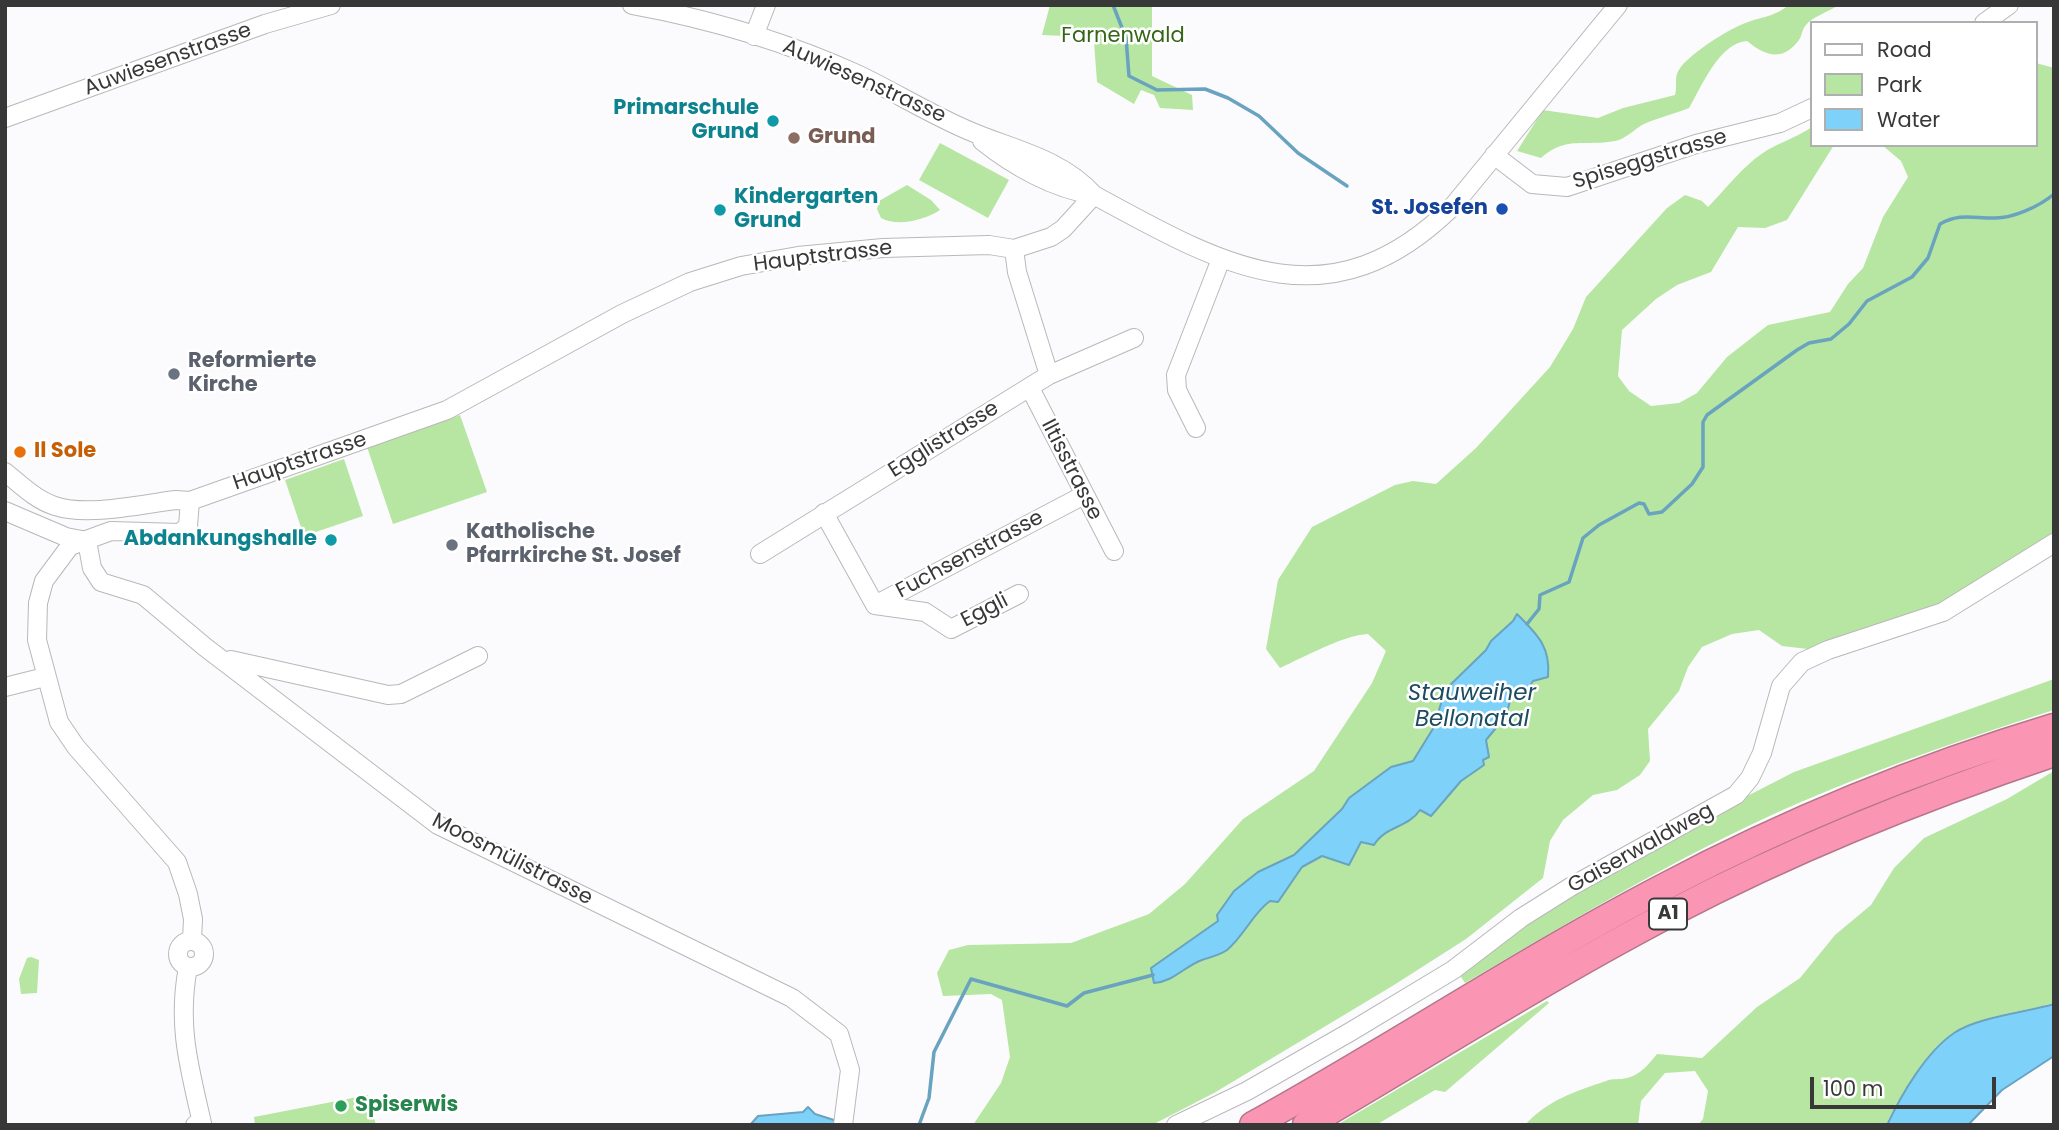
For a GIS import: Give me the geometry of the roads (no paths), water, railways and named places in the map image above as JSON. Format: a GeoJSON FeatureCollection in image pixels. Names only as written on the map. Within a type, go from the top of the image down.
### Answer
{"type":"FeatureCollection","features":[{"type":"Feature","properties":{"kind":"highway","name":"A1"},"geometry":{"type":"LineString","coordinates":[[1253,1125],[1580,933],[1704,866],[1874,790],[2054,727]]}},
{"type":"Feature","properties":{"kind":"highway","name":"A1"},"geometry":{"type":"LineString","coordinates":[[1306,1125],[1533,990],[1715,890],[1911,803],[2054,753]]}},
{"type":"Feature","properties":{"kind":"street","name":"Auwiesenstrasse"},"geometry":{"type":"LineString","coordinates":[[5,118],[265,24],[331,5]]}},
{"type":"Feature","properties":{"kind":"street","name":"Auwiesenstrasse"},"geometry":{"type":"LineString","coordinates":[[632,5],[754,36],[854,73],[972,132],[1004,156],[1042,178],[1073,192],[1094,195]]}},
{"type":"Feature","properties":{"kind":"street"},"geometry":{"type":"LineString","coordinates":[[754,36],[765,5]]}},
{"type":"Feature","properties":{"kind":"street"},"geometry":{"type":"LineString","coordinates":[[1094,195],[1221,260],[1284,275],[1327,275],[1362,267],[1404,248],[1453,206],[1618,5]]}},
{"type":"Feature","properties":{"kind":"street"},"geometry":{"type":"LineString","coordinates":[[1987,21],[2009,5]]}},
{"type":"Feature","properties":{"kind":"street","name":"Spiseggstrasse"},"geometry":{"type":"LineString","coordinates":[[1494,155],[1532,184],[1550,188],[1567,187],[1696,144],[1780,123],[1811,108]]}},
{"type":"Feature","properties":{"kind":"street","name":"Hauptstrasse"},"geometry":{"type":"LineString","coordinates":[[5,472],[31,494],[63,508],[84,510],[176,500],[190,501],[447,410],[622,314],[709,276],[754,263],[850,250],[989,245],[1014,248],[1051,237],[1063,229],[1094,195]]}},
{"type":"Feature","properties":{"kind":"street"},"geometry":{"type":"LineString","coordinates":[[1014,248],[1017,272],[1049,375]]}},
{"type":"Feature","properties":{"kind":"street"},"geometry":{"type":"LineString","coordinates":[[1196,428],[1177,390],[1176,375],[1221,260]]}},
{"type":"Feature","properties":{"kind":"street","name":"Egglistrasse"},"geometry":{"type":"LineString","coordinates":[[760,554],[1049,375],[1134,338]]}},
{"type":"Feature","properties":{"kind":"street","name":"Iltisstrasse"},"geometry":{"type":"LineString","coordinates":[[1030,388],[1114,551]]}},
{"type":"Feature","properties":{"kind":"street","name":"Fuchsenstrasse"},"geometry":{"type":"LineString","coordinates":[[824,513],[875,604],[1084,495]]}},
{"type":"Feature","properties":{"kind":"street"},"geometry":{"type":"LineString","coordinates":[[190,501],[188,526],[180,533],[111,531],[64,551],[52,568],[41,592],[37,640],[58,722],[76,747],[177,862],[188,894],[193,919],[192,940],[180,945],[178,954],[180,962],[188,967],[181,1014],[184,1046],[202,1123],[195,1125]]}},
{"type":"Feature","properties":{"kind":"street"},"geometry":{"type":"LineString","coordinates":[[5,511],[44,528],[87,541]]}},
{"type":"Feature","properties":{"kind":"street","name":"Moosmülistrasse"},"geometry":{"type":"LineString","coordinates":[[87,541],[92,568],[101,582],[143,595],[228,664],[438,825],[792,998],[839,1034],[850,1070],[844,1120]]}},
{"type":"Feature","properties":{"kind":"street","name":"Gaiserwaldweg"},"geometry":{"type":"LineString","coordinates":[[1176,1125],[1247,1091],[1350,1032],[1453,970],[1521,918],[1572,886],[1736,795],[1750,778],[1762,754],[1781,685],[1802,662],[1828,650],[1943,612],[2054,543]]}},
{"type":"Feature","properties":{"kind":"street","name":"Eggli"},"geometry":{"type":"LineString","coordinates":[[875,604],[925,612],[951,629],[1019,594]]}},
{"type":"Feature","properties":{"kind":"street"},"geometry":{"type":"LineString","coordinates":[[228,664],[231,660],[388,695],[401,694],[478,656]]}},
{"type":"Feature","properties":{"kind":"street"},"geometry":{"type":"LineString","coordinates":[[5,687],[45,677]]}},
{"type":"Feature","properties":{"kind":"water","name":"Stauweiher Bellonatal"},"geometry":{"type":"Polygon","coordinates":[[[1517,614],[1545,649],[1548,677],[1533,681],[1526,692],[1510,701],[1506,716],[1486,740],[1489,757],[1483,760],[1484,765],[1461,781],[1431,816],[1420,810],[1409,820],[1384,834],[1374,845],[1361,842],[1349,865],[1322,856],[1302,867],[1278,902],[1270,901],[1264,906],[1227,950],[1196,963],[1167,980],[1154,983],[1151,968],[1218,921],[1217,915],[1234,891],[1258,872],[1294,855],[1342,809],[1349,798],[1391,767],[1413,761],[1434,727],[1445,690],[1486,650],[1517,614]]]}},
{"type":"Feature","properties":{"kind":"water"},"geometry":{"type":"Polygon","coordinates":[[[2054,1004],[2054,1056],[2002,1090],[1968,1125],[1887,1125],[1924,1063],[1954,1033],[1989,1019],[2054,1004]]]}},
{"type":"Feature","properties":{"kind":"water"},"geometry":{"type":"Polygon","coordinates":[[[808,1107],[815,1114],[837,1121],[836,1125],[750,1125],[758,1116],[803,1112],[808,1107]]]}},
{"type":"Feature","properties":{"kind":"waterway"},"geometry":{"type":"LineString","coordinates":[[1113,5],[1126,38],[1129,76],[1157,90],[1205,89],[1228,98],[1259,116],[1298,153],[1347,186]]}},
{"type":"Feature","properties":{"kind":"waterway"},"geometry":{"type":"LineString","coordinates":[[1527,624],[1539,609],[1540,595],[1569,582],[1583,538],[1599,525],[1639,503],[1644,504],[1649,514],[1662,512],[1692,484],[1703,467],[1703,422],[1707,415],[1797,350],[1809,343],[1831,339],[1849,324],[1867,301],[1912,277],[1928,258],[1940,224],[1960,217],[2001,218],[2017,214],[2054,194]]}},
{"type":"Feature","properties":{"kind":"waterway"},"geometry":{"type":"LineString","coordinates":[[919,1125],[929,1098],[934,1052],[971,979],[1067,1006],[1084,993],[1153,975]]}},
{"type":"Feature","properties":{"kind":"place","name":"Primarschule Grund"},"geometry":{"type":"Point","coordinates":[773,121]}},
{"type":"Feature","properties":{"kind":"place","name":"Grund"},"geometry":{"type":"Point","coordinates":[794,138]}},
{"type":"Feature","properties":{"kind":"place","name":"St. Josefen"},"geometry":{"type":"Point","coordinates":[1502,209]}},
{"type":"Feature","properties":{"kind":"place","name":"Kindergarten Grund"},"geometry":{"type":"Point","coordinates":[720,210]}},
{"type":"Feature","properties":{"kind":"place","name":"Reformierte Kirche"},"geometry":{"type":"Point","coordinates":[174,374]}},
{"type":"Feature","properties":{"kind":"place","name":"Il Sole"},"geometry":{"type":"Point","coordinates":[20,452]}},
{"type":"Feature","properties":{"kind":"place","name":"Abdankungshalle"},"geometry":{"type":"Point","coordinates":[331,540]}},
{"type":"Feature","properties":{"kind":"place","name":"Katholische Pfarrkirche St. Josef"},"geometry":{"type":"Point","coordinates":[452,545]}},
{"type":"Feature","properties":{"kind":"place","name":"Spiserwis"},"geometry":{"type":"Point","coordinates":[341,1106]}},
{"type":"Feature","properties":{"kind":"park label","name":"Farnenwald"},"geometry":{"type":"Point","coordinates":[1123,37]}}]}
